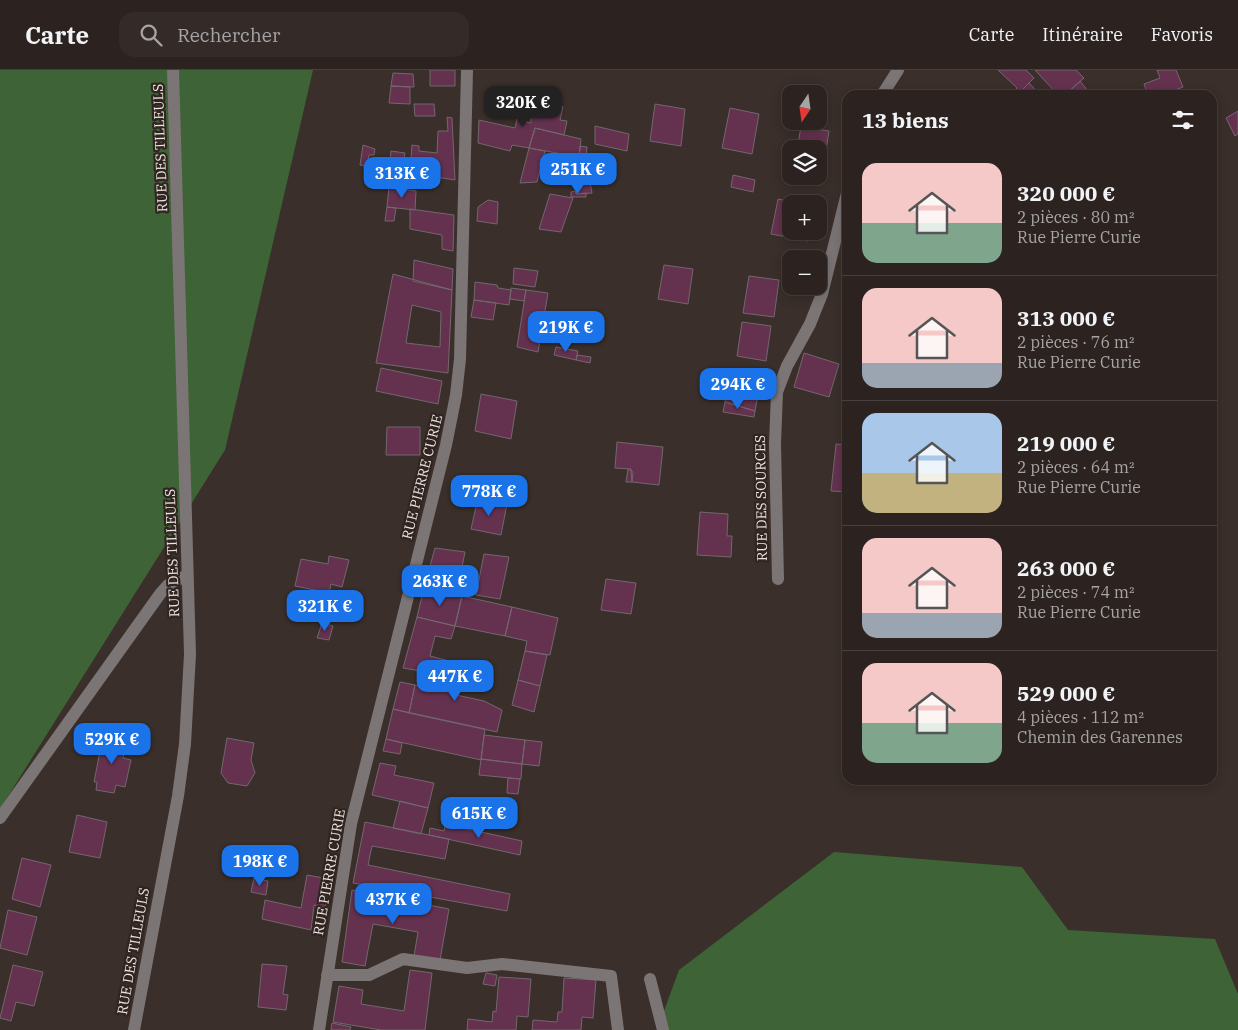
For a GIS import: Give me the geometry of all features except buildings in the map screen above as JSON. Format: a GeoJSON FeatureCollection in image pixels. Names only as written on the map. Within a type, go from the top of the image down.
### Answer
{"type":"FeatureCollection","features":[{"type":"Feature","properties":{"kind":"street","name":"RUE DES TILLEULS"},"geometry":{"type":"LineString","coordinates":[[134,1030],[185,744],[190,654],[173,70]]}},
{"type":"Feature","properties":{"kind":"street","name":"RUE PIERRE CURIE"},"geometry":{"type":"LineString","coordinates":[[319,1030],[351,824],[444,455],[456,395],[464,251],[467,70]]}},
{"type":"Feature","properties":{"kind":"street"},"geometry":{"type":"LineString","coordinates":[[885,90],[898,70]]}},
{"type":"Feature","properties":{"kind":"street","name":"RUE DES SOURCES"},"geometry":{"type":"LineString","coordinates":[[778,579],[775,453],[777,392],[787,366],[810,324],[822,294],[842,213]]}},
{"type":"Feature","properties":{"kind":"street"},"geometry":{"type":"LineString","coordinates":[[0,818],[160,594],[168,585],[188,576]]}},
{"type":"Feature","properties":{"kind":"street"},"geometry":{"type":"LineString","coordinates":[[327,975],[370,975],[403,959],[467,968],[502,964],[611,976],[618,1030]]}},
{"type":"Feature","properties":{"kind":"street"},"geometry":{"type":"LineString","coordinates":[[650,979],[663,1030]]}},
{"type":"Feature","properties":{"kind":"green space"},"geometry":{"type":"Polygon","coordinates":[[[0,70],[313,70],[225,450],[0,809],[0,70]]]}},
{"type":"Feature","properties":{"kind":"green space"},"geometry":{"type":"Polygon","coordinates":[[[834,852],[1022,867],[1068,930],[1215,939],[1238,994],[1238,1030],[657,1030],[679,970],[834,852]]]}}]}
